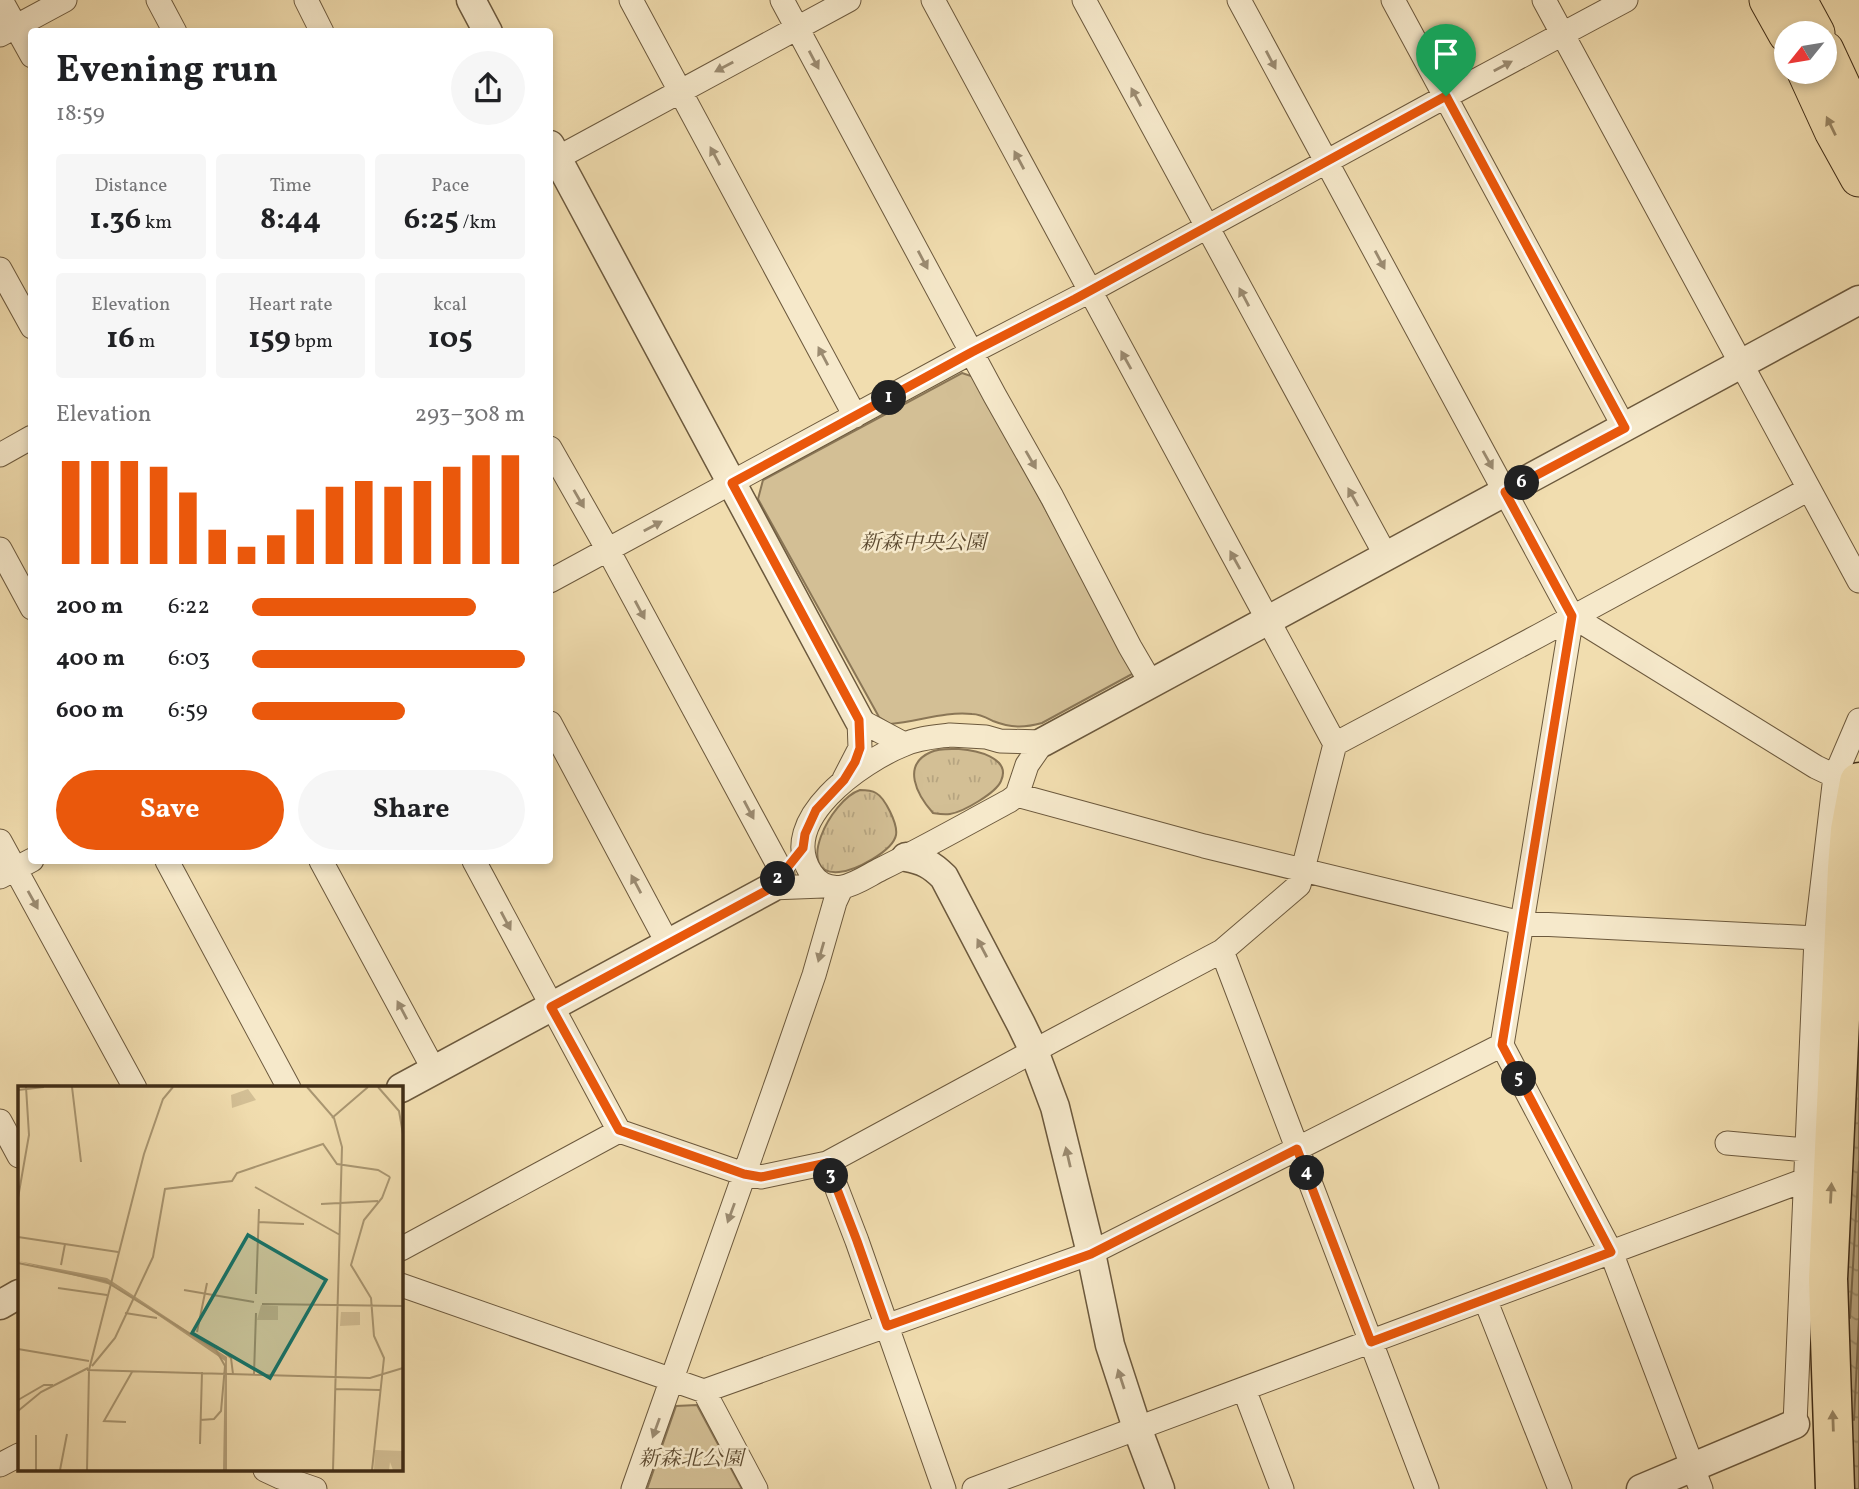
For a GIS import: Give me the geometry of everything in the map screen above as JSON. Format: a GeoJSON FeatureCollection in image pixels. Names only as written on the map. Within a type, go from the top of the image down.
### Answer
{"type":"FeatureCollection","features":[{"type":"Feature","properties":{"kind":"highway"},"geometry":{"type":"LineString","coordinates":[[1768,0],[1780,21]]}},
{"type":"Feature","properties":{"kind":"highway"},"geometry":{"type":"LineString","coordinates":[[1798,0],[1809,21]]}},
{"type":"Feature","properties":{"kind":"highway"},"geometry":{"type":"LineString","coordinates":[[1838,78],[1859,123]]}},
{"type":"Feature","properties":{"kind":"highway"},"geometry":{"type":"LineString","coordinates":[[1811,84],[1859,178]]}},
{"type":"Feature","properties":{"kind":"highway"},"geometry":{"type":"LineString","coordinates":[[1835,1489],[1828,1279],[1846,868],[1850,830],[1847,779]]}},
{"type":"Feature","properties":{"kind":"street"},"geometry":{"type":"LineString","coordinates":[[1,0],[8,31],[28,52]]}},
{"type":"Feature","properties":{"kind":"street"},"geometry":{"type":"LineString","coordinates":[[8,31],[65,0]]}},
{"type":"Feature","properties":{"kind":"street"},"geometry":{"type":"LineString","coordinates":[[158,0],[173,28]]}},
{"type":"Feature","properties":{"kind":"street"},"geometry":{"type":"LineString","coordinates":[[306,0],[320,28]]}},
{"type":"Feature","properties":{"kind":"street"},"geometry":{"type":"LineString","coordinates":[[471,0],[486,28]]}},
{"type":"Feature","properties":{"kind":"street"},"geometry":{"type":"LineString","coordinates":[[631,0],[855,416]]}},
{"type":"Feature","properties":{"kind":"street"},"geometry":{"type":"LineString","coordinates":[[782,0],[1151,683]]}},
{"type":"Feature","properties":{"kind":"street"},"geometry":{"type":"LineString","coordinates":[[553,154],[798,29],[849,0]]}},
{"type":"Feature","properties":{"kind":"street"},"geometry":{"type":"LineString","coordinates":[[476,864],[619,1130],[744,1174],[761,1177],[827,1163],[1222,951],[1299,885],[1335,744],[933,0]]}},
{"type":"Feature","properties":{"kind":"street"},"geometry":{"type":"LineString","coordinates":[[1084,0],[1386,556]]}},
{"type":"Feature","properties":{"kind":"street"},"geometry":{"type":"LineString","coordinates":[[1239,0],[1572,616],[1816,767],[1847,779]]}},
{"type":"Feature","properties":{"kind":"street"},"geometry":{"type":"LineString","coordinates":[[1394,0],[1625,428]]}},
{"type":"Feature","properties":{"kind":"street"},"geometry":{"type":"LineString","coordinates":[[1545,0],[1859,581]]}},
{"type":"Feature","properties":{"kind":"street"},"geometry":{"type":"LineString","coordinates":[[553,579],[1626,0]]}},
{"type":"Feature","properties":{"kind":"street"},"geometry":{"type":"LineString","coordinates":[[553,157],[859,720],[860,748],[844,780]]}},
{"type":"Feature","properties":{"kind":"street"},"geometry":{"type":"LineString","coordinates":[[0,269],[28,320]]}},
{"type":"Feature","properties":{"kind":"street"},"geometry":{"type":"LineString","coordinates":[[633,1489],[814,975],[835,902],[833,886],[808,869],[803,848],[805,834],[816,810],[844,780],[904,744],[928,738],[950,734],[1000,741],[1043,742],[1859,300]]}},
{"type":"Feature","properties":{"kind":"street"},"geometry":{"type":"LineString","coordinates":[[0,454],[28,439]]}},
{"type":"Feature","properties":{"kind":"street"},"geometry":{"type":"LineString","coordinates":[[553,453],[608,550],[777,881]]}},
{"type":"Feature","properties":{"kind":"street"},"geometry":{"type":"LineString","coordinates":[[1335,744],[1809,489]]}},
{"type":"Feature","properties":{"kind":"street"},"geometry":{"type":"LineString","coordinates":[[0,549],[28,601]]}},
{"type":"Feature","properties":{"kind":"street"},"geometry":{"type":"LineString","coordinates":[[1572,616],[1502,1045],[1611,1252],[1697,1479]]}},
{"type":"Feature","properties":{"kind":"street"},"geometry":{"type":"LineString","coordinates":[[859,720],[904,744]]}},
{"type":"Feature","properties":{"kind":"street"},"geometry":{"type":"LineString","coordinates":[[1641,1489],[1697,1479],[1795,1424],[1816,938],[1859,720]]}},
{"type":"Feature","properties":{"kind":"street"},"geometry":{"type":"LineString","coordinates":[[553,729],[668,944]]}},
{"type":"Feature","properties":{"kind":"street"},"geometry":{"type":"LineString","coordinates":[[1000,741],[1017,759],[1019,785]]}},
{"type":"Feature","properties":{"kind":"street"},"geometry":{"type":"LineString","coordinates":[[777,881],[833,886],[906,857],[1019,785],[1043,742]]}},
{"type":"Feature","properties":{"kind":"street"},"geometry":{"type":"LineString","coordinates":[[1019,785],[1204,846],[1521,923],[1816,938]]}},
{"type":"Feature","properties":{"kind":"street"},"geometry":{"type":"LineString","coordinates":[[0,841],[134,1086]]}},
{"type":"Feature","properties":{"kind":"street"},"geometry":{"type":"LineString","coordinates":[[402,1087],[668,944],[777,881],[803,848]]}},
{"type":"Feature","properties":{"kind":"street"},"geometry":{"type":"LineString","coordinates":[[906,857],[922,860],[935,867],[944,877],[1034,1051],[1055,1107],[1110,1345],[1160,1489]]}},
{"type":"Feature","properties":{"kind":"street"},"geometry":{"type":"LineString","coordinates":[[169,864],[288,1086]]}},
{"type":"Feature","properties":{"kind":"street"},"geometry":{"type":"LineString","coordinates":[[323,864],[434,1070]]}},
{"type":"Feature","properties":{"kind":"street"},"geometry":{"type":"LineString","coordinates":[[1222,951],[1427,1489]]}},
{"type":"Feature","properties":{"kind":"street"},"geometry":{"type":"LineString","coordinates":[[402,1286],[704,1391],[1091,1254],[1502,1045]]}},
{"type":"Feature","properties":{"kind":"street"},"geometry":{"type":"LineString","coordinates":[[0,1121],[18,1154]]}},
{"type":"Feature","properties":{"kind":"street"},"geometry":{"type":"LineString","coordinates":[[402,1247],[619,1130]]}},
{"type":"Feature","properties":{"kind":"street"},"geometry":{"type":"LineString","coordinates":[[1727,1143],[1806,1150]]}},
{"type":"Feature","properties":{"kind":"street"},"geometry":{"type":"LineString","coordinates":[[827,1163],[944,1489]]}},
{"type":"Feature","properties":{"kind":"street"},"geometry":{"type":"LineString","coordinates":[[974,1489],[1805,1180]]}},
{"type":"Feature","properties":{"kind":"street"},"geometry":{"type":"LineString","coordinates":[[0,1305],[18,1295]]}},
{"type":"Feature","properties":{"kind":"street"},"geometry":{"type":"LineString","coordinates":[[1485,1299],[1560,1489]]}},
{"type":"Feature","properties":{"kind":"street"},"geometry":{"type":"LineString","coordinates":[[1244,1389],[1282,1489]]}},
{"type":"Feature","properties":{"kind":"street"},"geometry":{"type":"LineString","coordinates":[[704,1391],[757,1489]]}},
{"type":"Feature","properties":{"kind":"street"},"geometry":{"type":"LineString","coordinates":[[0,1465],[18,1456]]}},
{"type":"Feature","properties":{"kind":"street"},"geometry":{"type":"LineString","coordinates":[[276,1476],[315,1489]]}},
{"type":"Feature","properties":{"kind":"green space","name":"新森中央公園"},"geometry":{"type":"Polygon","coordinates":[[[962,373],[974,377],[1134,673],[1035,725],[1012,726],[962,713],[890,724],[879,717],[758,499],[763,480],[962,373]]]}},
{"type":"Feature","properties":{"kind":"green space"},"geometry":{"type":"Polygon","coordinates":[[[959,749],[990,756],[1001,766],[1001,781],[986,796],[963,810],[948,814],[933,813],[917,789],[914,772],[916,764],[934,751],[959,749]]]}},
{"type":"Feature","properties":{"kind":"green space"},"geometry":{"type":"Polygon","coordinates":[[[860,790],[868,790],[880,796],[893,818],[896,835],[888,847],[863,864],[846,871],[825,870],[819,862],[821,836],[838,808],[860,790]]]}},
{"type":"Feature","properties":{"kind":"green space","name":"新森北公園"},"geometry":{"type":"Polygon","coordinates":[[[697,1405],[742,1489],[647,1489],[676,1406],[697,1405]]]}},
{"type":"Feature","properties":{"kind":"water"},"geometry":{"type":"Polygon","coordinates":[[[1859,1041],[1859,1489],[1834,1489],[1859,1041]]]}},
{"type":"Feature","properties":{"kind":"route"},"geometry":{"type":"LineString","coordinates":[[1446,96],[1625,428],[1505,492],[1572,616],[1502,1045],[1611,1252],[1371,1342],[1297,1149],[1091,1254],[887,1326],[827,1163],[761,1177],[744,1174],[619,1130],[551,1007],[771,888],[803,848],[805,834],[816,810],[844,780],[860,748],[859,720],[732,483],[1446,96]]}}]}
